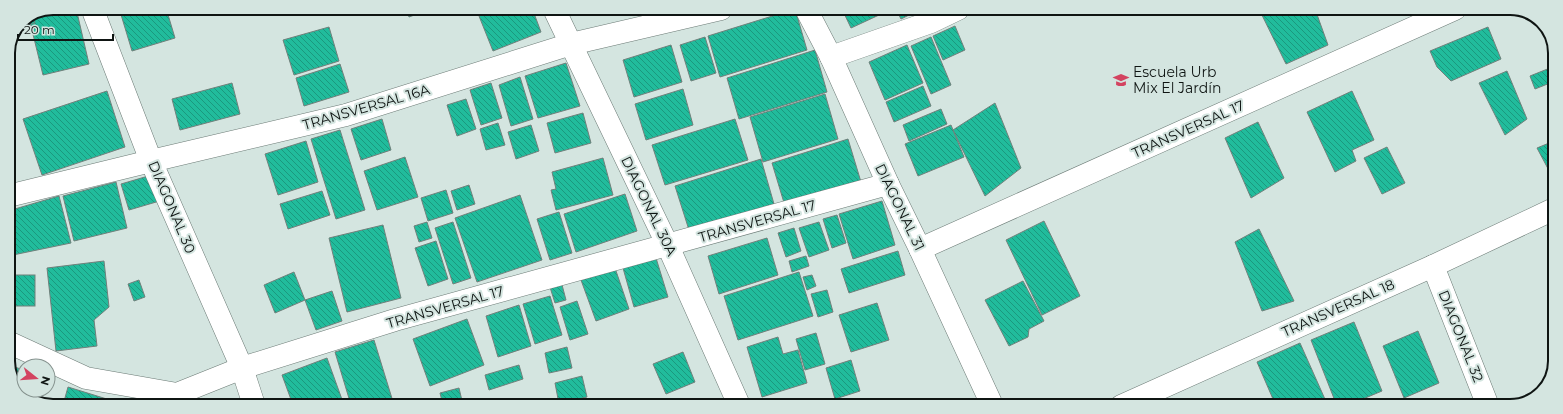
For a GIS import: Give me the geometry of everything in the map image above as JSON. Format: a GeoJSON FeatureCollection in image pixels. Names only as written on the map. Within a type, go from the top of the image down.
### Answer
{"type":"FeatureCollection","features":[{"type":"Feature","properties":{"kind":"street","name":"DIAGONAL 30"},"geometry":{"type":"LineString","coordinates":[[95,15],[151,160],[242,368],[252,399]]}},
{"type":"Feature","properties":{"kind":"street","name":"DIAGONAL 30A"},"geometry":{"type":"LineString","coordinates":[[557,15],[668,246],[736,399]]}},
{"type":"Feature","properties":{"kind":"street","name":"TRANSVERSAL 16A"},"geometry":{"type":"LineString","coordinates":[[15,194],[151,160],[346,116],[570,44],[695,15]]}},
{"type":"Feature","properties":{"kind":"street","name":"DIAGONAL 31"},"geometry":{"type":"LineString","coordinates":[[809,15],[831,56],[888,184],[920,249],[989,399]]}},
{"type":"Feature","properties":{"kind":"street"},"geometry":{"type":"LineString","coordinates":[[831,56],[931,22],[946,15]]}},
{"type":"Feature","properties":{"kind":"street","name":"TRANSVERSAL 17"},"geometry":{"type":"LineString","coordinates":[[920,249],[1442,15]]}},
{"type":"Feature","properties":{"kind":"street","name":"TRANSVERSAL 17"},"geometry":{"type":"LineString","coordinates":[[15,345],[86,378],[177,394],[242,368],[395,320],[668,246],[888,184]]}},
{"type":"Feature","properties":{"kind":"street","name":"TRANSVERSAL 18"},"geometry":{"type":"LineString","coordinates":[[1137,399],[1433,266],[1548,212]]}},
{"type":"Feature","properties":{"kind":"street","name":"DIAGONAL 32"},"geometry":{"type":"LineString","coordinates":[[1433,266],[1485,399]]}},
{"type":"Feature","properties":{"kind":"building"},"geometry":{"type":"Polygon","coordinates":[[[78,15],[89,64],[43,75],[30,23],[46,16],[78,15]]]}},
{"type":"Feature","properties":{"kind":"building"},"geometry":{"type":"Polygon","coordinates":[[[121,15],[168,15],[175,38],[132,51],[121,15]]]}},
{"type":"Feature","properties":{"kind":"building"},"geometry":{"type":"Polygon","coordinates":[[[535,15],[541,32],[493,51],[479,16],[535,15]]]}},
{"type":"Feature","properties":{"kind":"building"},"geometry":{"type":"Polygon","coordinates":[[[776,15],[797,15],[807,50],[720,77],[708,36],[776,15]]]}},
{"type":"Feature","properties":{"kind":"building"},"geometry":{"type":"Polygon","coordinates":[[[845,15],[879,15],[851,28],[845,15]]]}},
{"type":"Feature","properties":{"kind":"building"},"geometry":{"type":"Polygon","coordinates":[[[899,15],[909,15],[901,19],[899,15]]]}},
{"type":"Feature","properties":{"kind":"building"},"geometry":{"type":"Polygon","coordinates":[[[1262,15],[1317,15],[1328,45],[1286,64],[1262,15]]]}},
{"type":"Feature","properties":{"kind":"building"},"geometry":{"type":"Polygon","coordinates":[[[34,20],[35,23],[27,25],[34,20]]]}},
{"type":"Feature","properties":{"kind":"building"},"geometry":{"type":"Polygon","coordinates":[[[955,26],[965,50],[943,60],[933,36],[955,26]]]}},
{"type":"Feature","properties":{"kind":"building"},"geometry":{"type":"Polygon","coordinates":[[[329,27],[339,61],[294,75],[283,40],[329,27]]]}},
{"type":"Feature","properties":{"kind":"building"},"geometry":{"type":"Polygon","coordinates":[[[1488,27],[1501,59],[1451,81],[1437,67],[1430,51],[1488,27]]]}},
{"type":"Feature","properties":{"kind":"building"},"geometry":{"type":"Polygon","coordinates":[[[705,37],[716,73],[691,81],[680,45],[705,37]]]}},
{"type":"Feature","properties":{"kind":"building"},"geometry":{"type":"Polygon","coordinates":[[[931,37],[951,85],[931,94],[911,46],[931,37]]]}},
{"type":"Feature","properties":{"kind":"building"},"geometry":{"type":"Polygon","coordinates":[[[671,45],[682,82],[634,97],[623,60],[671,45]]]}},
{"type":"Feature","properties":{"kind":"building"},"geometry":{"type":"Polygon","coordinates":[[[907,45],[923,83],[885,100],[869,62],[907,45]]]}},
{"type":"Feature","properties":{"kind":"building"},"geometry":{"type":"Polygon","coordinates":[[[815,50],[827,92],[739,119],[727,78],[815,50]]]}},
{"type":"Feature","properties":{"kind":"building"},"geometry":{"type":"Polygon","coordinates":[[[566,63],[580,106],[538,118],[525,76],[566,63]]]}},
{"type":"Feature","properties":{"kind":"building"},"geometry":{"type":"Polygon","coordinates":[[[340,64],[349,92],[304,106],[296,78],[340,64]]]}},
{"type":"Feature","properties":{"kind":"building"},"geometry":{"type":"Polygon","coordinates":[[[1548,69],[1548,84],[1535,89],[1530,76],[1548,69]]]}},
{"type":"Feature","properties":{"kind":"building"},"geometry":{"type":"Polygon","coordinates":[[[1507,71],[1527,119],[1505,135],[1479,83],[1507,71]]]}},
{"type":"Feature","properties":{"kind":"building"},"geometry":{"type":"Polygon","coordinates":[[[520,77],[533,119],[511,126],[499,85],[520,77]]]}},
{"type":"Feature","properties":{"kind":"building"},"geometry":{"type":"Polygon","coordinates":[[[232,83],[240,114],[180,130],[172,99],[232,83]]]}},
{"type":"Feature","properties":{"kind":"building"},"geometry":{"type":"Polygon","coordinates":[[[491,83],[502,118],[481,125],[470,90],[491,83]]]}},
{"type":"Feature","properties":{"kind":"building"},"geometry":{"type":"Polygon","coordinates":[[[923,86],[931,106],[894,122],[886,102],[923,86]]]}},
{"type":"Feature","properties":{"kind":"building"},"geometry":{"type":"Polygon","coordinates":[[[683,89],[693,125],[646,140],[635,104],[683,89]]]}},
{"type":"Feature","properties":{"kind":"building"},"geometry":{"type":"Polygon","coordinates":[[[107,91],[125,147],[42,175],[23,119],[107,91]]]}},
{"type":"Feature","properties":{"kind":"building"},"geometry":{"type":"Polygon","coordinates":[[[1352,91],[1374,140],[1352,150],[1356,161],[1335,172],[1307,112],[1352,91]]]}},
{"type":"Feature","properties":{"kind":"building"},"geometry":{"type":"Polygon","coordinates":[[[825,94],[838,139],[763,162],[750,117],[825,94]]]}},
{"type":"Feature","properties":{"kind":"building"},"geometry":{"type":"Polygon","coordinates":[[[466,99],[476,129],[457,136],[447,105],[466,99]]]}},
{"type":"Feature","properties":{"kind":"building"},"geometry":{"type":"Polygon","coordinates":[[[995,103],[1021,168],[985,196],[953,130],[995,103]]]}},
{"type":"Feature","properties":{"kind":"building"},"geometry":{"type":"Polygon","coordinates":[[[941,109],[947,124],[909,141],[903,125],[941,109]]]}},
{"type":"Feature","properties":{"kind":"building"},"geometry":{"type":"Polygon","coordinates":[[[583,113],[591,143],[555,153],[547,123],[583,113]]]}},
{"type":"Feature","properties":{"kind":"building"},"geometry":{"type":"Polygon","coordinates":[[[382,119],[391,150],[361,160],[351,129],[382,119]]]}},
{"type":"Feature","properties":{"kind":"building"},"geometry":{"type":"Polygon","coordinates":[[[735,119],[748,160],[665,185],[652,145],[735,119]]]}},
{"type":"Feature","properties":{"kind":"building"},"geometry":{"type":"Polygon","coordinates":[[[1258,122],[1284,178],[1251,198],[1225,138],[1258,122]]]}},
{"type":"Feature","properties":{"kind":"building"},"geometry":{"type":"Polygon","coordinates":[[[498,123],[505,145],[486,150],[480,129],[498,123]]]}},
{"type":"Feature","properties":{"kind":"building"},"geometry":{"type":"Polygon","coordinates":[[[531,125],[539,151],[516,159],[508,132],[531,125]]]}},
{"type":"Feature","properties":{"kind":"building"},"geometry":{"type":"Polygon","coordinates":[[[951,125],[964,157],[918,176],[905,144],[951,125]]]}},
{"type":"Feature","properties":{"kind":"building"},"geometry":{"type":"Polygon","coordinates":[[[340,130],[365,210],[336,219],[311,139],[340,130]]]}},
{"type":"Feature","properties":{"kind":"building"},"geometry":{"type":"Polygon","coordinates":[[[848,139],[861,182],[785,206],[772,163],[848,139]]]}},
{"type":"Feature","properties":{"kind":"building"},"geometry":{"type":"Polygon","coordinates":[[[306,141],[318,182],[278,195],[265,154],[306,141]]]}},
{"type":"Feature","properties":{"kind":"building"},"geometry":{"type":"Polygon","coordinates":[[[1548,143],[1548,169],[1537,148],[1548,143]]]}},
{"type":"Feature","properties":{"kind":"building"},"geometry":{"type":"Polygon","coordinates":[[[1387,147],[1405,183],[1382,194],[1364,158],[1387,147]]]}},
{"type":"Feature","properties":{"kind":"building"},"geometry":{"type":"Polygon","coordinates":[[[405,157],[418,197],[377,210],[364,171],[405,157]]]}},
{"type":"Feature","properties":{"kind":"building"},"geometry":{"type":"Polygon","coordinates":[[[603,158],[613,195],[556,210],[551,190],[556,189],[552,172],[603,158]]]}},
{"type":"Feature","properties":{"kind":"building"},"geometry":{"type":"Polygon","coordinates":[[[761,159],[774,204],[689,230],[675,186],[761,159]]]}},
{"type":"Feature","properties":{"kind":"building"},"geometry":{"type":"Polygon","coordinates":[[[155,174],[163,200],[129,210],[121,184],[155,174]]]}},
{"type":"Feature","properties":{"kind":"building"},"geometry":{"type":"Polygon","coordinates":[[[116,182],[127,228],[74,241],[63,196],[116,182]]]}},
{"type":"Feature","properties":{"kind":"building"},"geometry":{"type":"Polygon","coordinates":[[[469,185],[475,204],[457,210],[451,191],[469,185]]]}},
{"type":"Feature","properties":{"kind":"building"},"geometry":{"type":"Polygon","coordinates":[[[446,190],[453,213],[428,221],[421,198],[446,190]]]}},
{"type":"Feature","properties":{"kind":"building"},"geometry":{"type":"Polygon","coordinates":[[[322,191],[330,215],[288,229],[280,204],[322,191]]]}},
{"type":"Feature","properties":{"kind":"building"},"geometry":{"type":"Polygon","coordinates":[[[625,194],[637,231],[576,252],[564,214],[625,194]]]}},
{"type":"Feature","properties":{"kind":"building"},"geometry":{"type":"Polygon","coordinates":[[[520,195],[542,260],[477,282],[455,218],[520,195]]]}},
{"type":"Feature","properties":{"kind":"building"},"geometry":{"type":"Polygon","coordinates":[[[59,196],[71,243],[15,255],[15,209],[59,196]]]}},
{"type":"Feature","properties":{"kind":"building"},"geometry":{"type":"Polygon","coordinates":[[[882,201],[895,245],[853,259],[839,214],[882,201]]]}},
{"type":"Feature","properties":{"kind":"building"},"geometry":{"type":"Polygon","coordinates":[[[559,212],[572,253],[550,260],[537,219],[559,212]]]}},
{"type":"Feature","properties":{"kind":"building"},"geometry":{"type":"Polygon","coordinates":[[[837,215],[846,243],[832,248],[823,219],[837,215]]]}},
{"type":"Feature","properties":{"kind":"building"},"geometry":{"type":"Polygon","coordinates":[[[1044,221],[1080,296],[1042,315],[1006,240],[1044,221]]]}},
{"type":"Feature","properties":{"kind":"building"},"geometry":{"type":"Polygon","coordinates":[[[427,222],[432,238],[419,242],[414,226],[427,222]]]}},
{"type":"Feature","properties":{"kind":"building"},"geometry":{"type":"Polygon","coordinates":[[[453,222],[471,278],[453,284],[435,228],[453,222]]]}},
{"type":"Feature","properties":{"kind":"building"},"geometry":{"type":"Polygon","coordinates":[[[819,222],[829,250],[809,257],[799,228],[819,222]]]}},
{"type":"Feature","properties":{"kind":"building"},"geometry":{"type":"Polygon","coordinates":[[[383,225],[401,298],[347,312],[329,238],[383,225]]]}},
{"type":"Feature","properties":{"kind":"building"},"geometry":{"type":"Polygon","coordinates":[[[794,228],[801,251],[786,257],[778,233],[794,228]]]}},
{"type":"Feature","properties":{"kind":"building"},"geometry":{"type":"Polygon","coordinates":[[[1259,229],[1294,301],[1262,311],[1235,242],[1259,229]]]}},
{"type":"Feature","properties":{"kind":"building"},"geometry":{"type":"Polygon","coordinates":[[[767,238],[778,275],[719,294],[708,256],[767,238]]]}},
{"type":"Feature","properties":{"kind":"building"},"geometry":{"type":"Polygon","coordinates":[[[436,241],[448,279],[428,286],[415,248],[436,241]]]}},
{"type":"Feature","properties":{"kind":"building"},"geometry":{"type":"Polygon","coordinates":[[[898,251],[905,275],[849,293],[841,269],[898,251]]]}},
{"type":"Feature","properties":{"kind":"building"},"geometry":{"type":"Polygon","coordinates":[[[806,256],[809,266],[792,272],[789,261],[806,256]]]}},
{"type":"Feature","properties":{"kind":"building"},"geometry":{"type":"Polygon","coordinates":[[[656,258],[668,297],[634,307],[623,268],[656,258]]]}},
{"type":"Feature","properties":{"kind":"building"},"geometry":{"type":"Polygon","coordinates":[[[104,261],[109,307],[94,320],[97,346],[56,351],[47,268],[104,261]]]}},
{"type":"Feature","properties":{"kind":"building"},"geometry":{"type":"Polygon","coordinates":[[[615,268],[629,309],[596,321],[581,280],[615,268]]]}},
{"type":"Feature","properties":{"kind":"building"},"geometry":{"type":"Polygon","coordinates":[[[294,272],[305,300],[275,313],[264,285],[294,272]]]}},
{"type":"Feature","properties":{"kind":"building"},"geometry":{"type":"Polygon","coordinates":[[[799,272],[813,316],[738,340],[724,296],[799,272]]]}},
{"type":"Feature","properties":{"kind":"building"},"geometry":{"type":"Polygon","coordinates":[[[15,275],[35,275],[35,306],[15,306],[15,275]]]}},
{"type":"Feature","properties":{"kind":"building"},"geometry":{"type":"Polygon","coordinates":[[[812,275],[816,286],[807,290],[803,277],[812,275]]]}},
{"type":"Feature","properties":{"kind":"building"},"geometry":{"type":"Polygon","coordinates":[[[139,280],[145,297],[134,301],[128,284],[139,280]]]}},
{"type":"Feature","properties":{"kind":"building"},"geometry":{"type":"Polygon","coordinates":[[[561,281],[566,300],[555,303],[549,284],[561,281]]]}},
{"type":"Feature","properties":{"kind":"building"},"geometry":{"type":"Polygon","coordinates":[[[1023,281],[1044,321],[1029,329],[1028,337],[1009,346],[985,300],[1023,281]]]}},
{"type":"Feature","properties":{"kind":"building"},"geometry":{"type":"Polygon","coordinates":[[[827,290],[833,312],[818,317],[811,294],[827,290]]]}},
{"type":"Feature","properties":{"kind":"building"},"geometry":{"type":"Polygon","coordinates":[[[332,291],[342,321],[316,330],[305,300],[332,291]]]}},
{"type":"Feature","properties":{"kind":"building"},"geometry":{"type":"Polygon","coordinates":[[[550,296],[562,335],[535,344],[523,304],[550,296]]]}},
{"type":"Feature","properties":{"kind":"building"},"geometry":{"type":"Polygon","coordinates":[[[577,301],[588,334],[570,340],[560,307],[577,301]]]}},
{"type":"Feature","properties":{"kind":"building"},"geometry":{"type":"Polygon","coordinates":[[[877,303],[889,340],[851,352],[839,315],[877,303]]]}},
{"type":"Feature","properties":{"kind":"building"},"geometry":{"type":"Polygon","coordinates":[[[519,305],[531,346],[498,357],[486,316],[519,305]]]}},
{"type":"Feature","properties":{"kind":"building"},"geometry":{"type":"Polygon","coordinates":[[[467,319],[484,365],[430,386],[413,339],[467,319]]]}},
{"type":"Feature","properties":{"kind":"building"},"geometry":{"type":"Polygon","coordinates":[[[1354,322],[1382,391],[1363,399],[1334,399],[1311,340],[1354,322]]]}},
{"type":"Feature","properties":{"kind":"building"},"geometry":{"type":"Polygon","coordinates":[[[1418,331],[1439,383],[1404,398],[1383,346],[1418,331]]]}},
{"type":"Feature","properties":{"kind":"building"},"geometry":{"type":"Polygon","coordinates":[[[816,333],[825,364],[805,370],[796,339],[816,333]]]}},
{"type":"Feature","properties":{"kind":"building"},"geometry":{"type":"Polygon","coordinates":[[[778,337],[783,354],[798,350],[807,383],[762,397],[747,347],[778,337]]]}},
{"type":"Feature","properties":{"kind":"building"},"geometry":{"type":"Polygon","coordinates":[[[374,340],[392,399],[349,399],[335,352],[374,340]]]}},
{"type":"Feature","properties":{"kind":"building"},"geometry":{"type":"Polygon","coordinates":[[[1300,343],[1325,399],[1273,399],[1257,362],[1300,343]]]}},
{"type":"Feature","properties":{"kind":"building"},"geometry":{"type":"Polygon","coordinates":[[[567,347],[572,368],[549,373],[545,353],[567,347]]]}},
{"type":"Feature","properties":{"kind":"building"},"geometry":{"type":"Polygon","coordinates":[[[683,352],[695,382],[666,394],[653,364],[683,352]]]}},
{"type":"Feature","properties":{"kind":"building"},"geometry":{"type":"Polygon","coordinates":[[[327,358],[342,399],[291,399],[282,375],[327,358]]]}},
{"type":"Feature","properties":{"kind":"building"},"geometry":{"type":"Polygon","coordinates":[[[851,360],[860,391],[835,399],[826,368],[851,360]]]}},
{"type":"Feature","properties":{"kind":"building"},"geometry":{"type":"Polygon","coordinates":[[[519,365],[523,379],[489,390],[485,375],[519,365]]]}},
{"type":"Feature","properties":{"kind":"building"},"geometry":{"type":"Polygon","coordinates":[[[582,376],[587,397],[579,399],[558,399],[555,383],[582,376]]]}},
{"type":"Feature","properties":{"kind":"building"},"geometry":{"type":"Polygon","coordinates":[[[68,387],[107,399],[65,399],[68,387]]]}},
{"type":"Feature","properties":{"kind":"building"},"geometry":{"type":"Polygon","coordinates":[[[459,388],[462,399],[442,399],[440,393],[459,388]]]}},
{"type":"Feature","properties":{"kind":"place","name":"Escuela Urb Mix El Jardín"},"geometry":{"type":"Point","coordinates":[1121,80]}}]}
